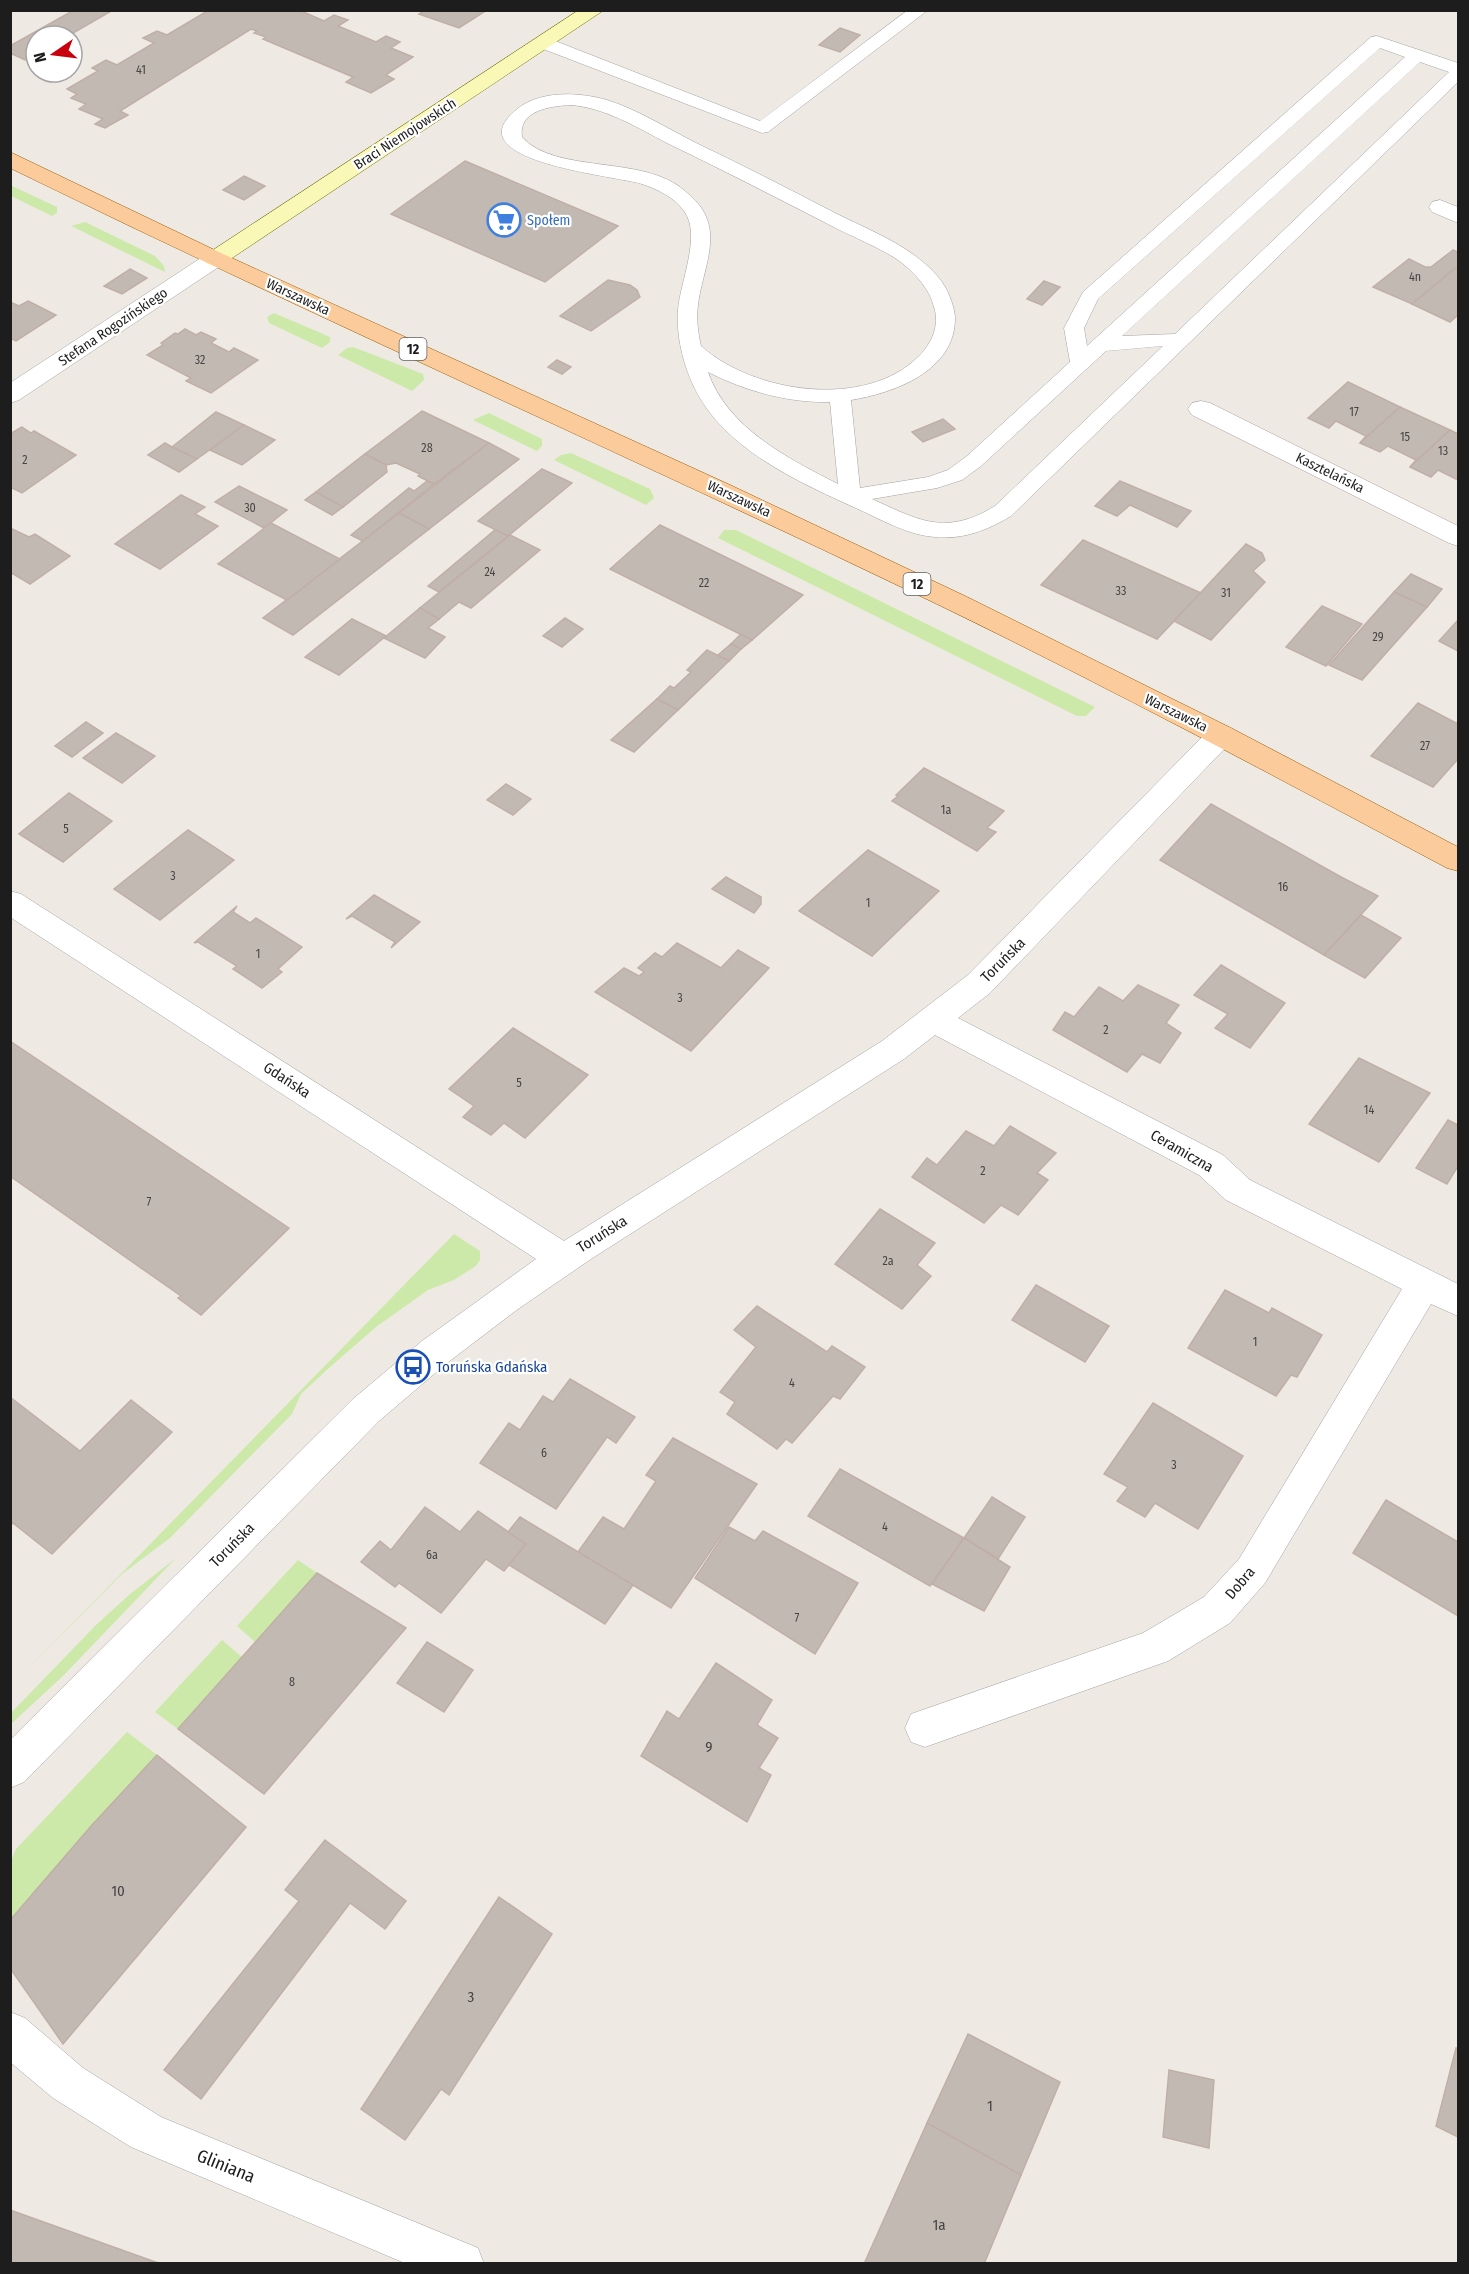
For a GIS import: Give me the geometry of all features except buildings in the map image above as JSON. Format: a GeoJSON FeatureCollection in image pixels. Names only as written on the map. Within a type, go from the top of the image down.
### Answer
{"type":"FeatureCollection","features":[{"type":"Feature","properties":{"kind":"main road","name":"Warszawska"},"geometry":{"type":"LineString","coordinates":[[10,159],[215,259],[781,519],[1221,735],[1458,860]]}},
{"type":"Feature","properties":{"kind":"street","name":"Braci Niemojowskich"},"geometry":{"type":"LineString","coordinates":[[215,259],[594,10]]}},
{"type":"Feature","properties":{"kind":"street","name":"Stefana Rogozińskiego"},"geometry":{"type":"LineString","coordinates":[[10,395],[215,259]]}},
{"type":"Feature","properties":{"kind":"street","name":"Kasztelańska"},"geometry":{"type":"LineString","coordinates":[[1201,409],[1458,537]]}},
{"type":"Feature","properties":{"kind":"street","name":"Toruńska"},"geometry":{"type":"LineString","coordinates":[[10,1768],[366,1410],[405,1374],[486,1310],[563,1258],[893,1050],[934,1020],[979,984],[1017,947],[1221,735]]}},
{"type":"Feature","properties":{"kind":"street","name":"Gdańska"},"geometry":{"type":"LineString","coordinates":[[10,902],[563,1258]]}},
{"type":"Feature","properties":{"kind":"street","name":"Ceramiczna"},"geometry":{"type":"LineString","coordinates":[[934,1020],[1211,1165],[1238,1190],[1458,1301]]}},
{"type":"Feature","properties":{"kind":"street","name":"Dobra"},"geometry":{"type":"LineString","coordinates":[[925,1728],[1154,1648],[1217,1610],[1252,1571],[1424,1284]]}},
{"type":"Feature","properties":{"kind":"street","name":"Gliniana"},"geometry":{"type":"LineString","coordinates":[[10,2033],[68,2083],[146,2132],[462,2264]]}},
{"type":"Feature","properties":{"kind":"lane"},"geometry":{"type":"LineString","coordinates":[[544,44],[762,128],[920,10]]}},
{"type":"Feature","properties":{"kind":"lane"},"geometry":{"type":"LineString","coordinates":[[691,348],[714,367],[751,383],[783,391],[840,395],[869,390],[899,380],[922,365],[938,348],[946,329],[947,311],[939,290],[925,272],[908,258],[604,105],[588,101],[553,101],[536,105],[523,112],[514,122],[511,133],[515,143],[525,151],[540,158],[640,175],[680,195],[692,209],[700,224],[701,240],[688,298],[687,323],[691,348],[699,374],[711,400],[735,428],[762,450],[850,496],[910,525],[928,531],[949,532],[987,522],[1003,511],[1182,341],[1458,71],[1377,41],[1090,296],[1074,328],[1081,365]]}},
{"type":"Feature","properties":{"kind":"lane"},"geometry":{"type":"LineString","coordinates":[[850,496],[930,483],[955,475],[974,461],[1417,55]]}},
{"type":"Feature","properties":{"kind":"lane"},"geometry":{"type":"LineString","coordinates":[[1101,347],[1125,341],[1155,338],[1182,341]]}},
{"type":"Feature","properties":{"kind":"lane"},"geometry":{"type":"LineString","coordinates":[[840,395],[850,496]]}},
{"type":"Feature","properties":{"kind":"green space"},"geometry":{"type":"Polygon","coordinates":[[[10,185],[57,207],[57,213],[52,216],[11,196],[10,185]]]}},
{"type":"Feature","properties":{"kind":"green space"},"geometry":{"type":"Polygon","coordinates":[[[85,222],[155,256],[164,266],[165,272],[71,226],[85,222]]]}},
{"type":"Feature","properties":{"kind":"green space"},"geometry":{"type":"Polygon","coordinates":[[[274,313],[330,337],[330,342],[322,348],[269,323],[267,317],[274,313]]]}},
{"type":"Feature","properties":{"kind":"green space"},"geometry":{"type":"Polygon","coordinates":[[[353,347],[423,374],[424,380],[412,391],[338,355],[347,348],[353,347]]]}},
{"type":"Feature","properties":{"kind":"green space"},"geometry":{"type":"Polygon","coordinates":[[[489,413],[542,439],[542,446],[537,451],[473,420],[489,413]]]}},
{"type":"Feature","properties":{"kind":"green space"},"geometry":{"type":"Polygon","coordinates":[[[571,453],[650,489],[654,498],[646,505],[554,460],[561,455],[571,453]]]}},
{"type":"Feature","properties":{"kind":"green space"},"geometry":{"type":"Polygon","coordinates":[[[724,530],[736,530],[1095,707],[1086,716],[1077,716],[718,538],[724,530]]]}},
{"type":"Feature","properties":{"kind":"green space"},"geometry":{"type":"Polygon","coordinates":[[[454,1234],[480,1251],[480,1260],[476,1266],[454,1280],[428,1290],[376,1327],[330,1367],[301,1394],[292,1414],[170,1538],[122,1574],[11,1686],[454,1234]]]}},
{"type":"Feature","properties":{"kind":"green space"},"geometry":{"type":"Polygon","coordinates":[[[176,1558],[63,1676],[11,1724],[11,1713],[96,1625],[129,1595],[176,1558]]]}},
{"type":"Feature","properties":{"kind":"green space"},"geometry":{"type":"Polygon","coordinates":[[[298,1560],[317,1573],[255,1642],[237,1626],[298,1560]]]}},
{"type":"Feature","properties":{"kind":"green space"},"geometry":{"type":"Polygon","coordinates":[[[222,1640],[242,1657],[178,1729],[155,1712],[222,1640]]]}},
{"type":"Feature","properties":{"kind":"green space"},"geometry":{"type":"Polygon","coordinates":[[[127,1732],[157,1755],[11,1918],[11,1861],[16,1849],[127,1732]]]}},
{"type":"Feature","properties":{"kind":"place","name":"Społem"},"geometry":{"type":"Point","coordinates":[504,220]}},
{"type":"Feature","properties":{"kind":"place","name":"Toruńska Gdańska"},"geometry":{"type":"Point","coordinates":[413,1367]}}]}
